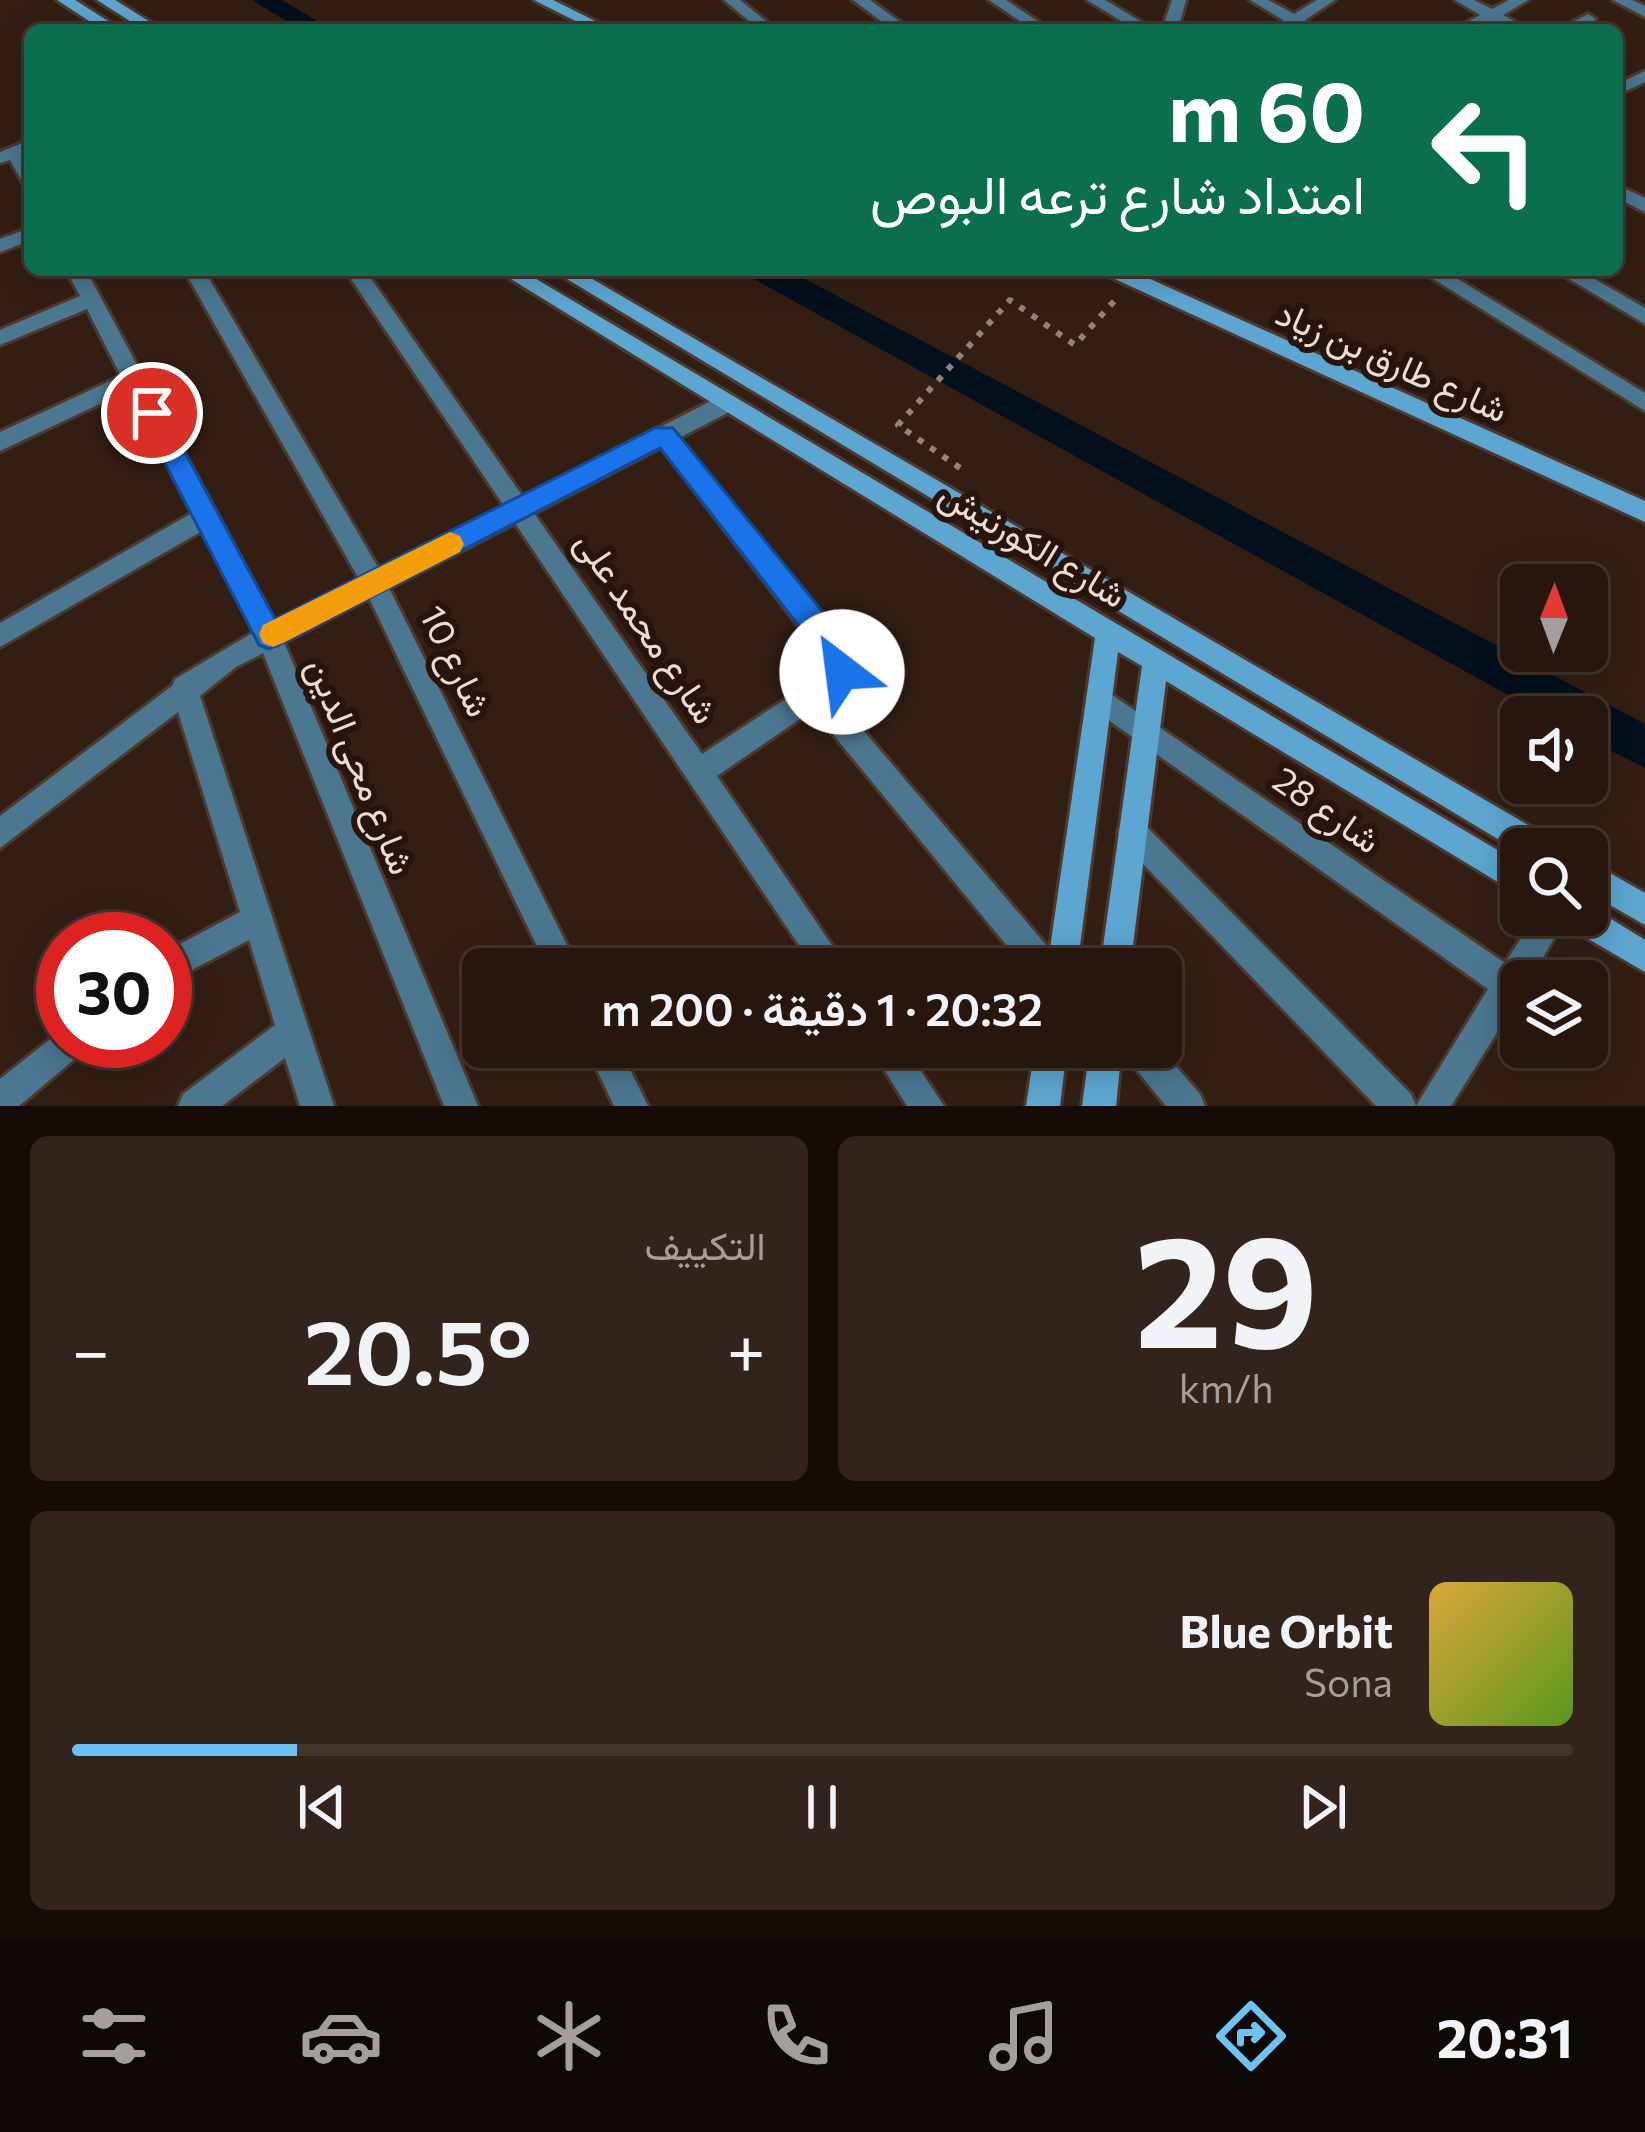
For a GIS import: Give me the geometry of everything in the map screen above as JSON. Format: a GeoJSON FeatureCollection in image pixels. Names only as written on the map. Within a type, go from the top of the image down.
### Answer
{"type":"FeatureCollection","features":[{"type":"Feature","properties":{"kind":"main road"},"geometry":{"type":"LineString","coordinates":[[64,0],[104,24]]}},
{"type":"Feature","properties":{"kind":"main road"},"geometry":{"type":"LineString","coordinates":[[104,0],[145,24]]}},
{"type":"Feature","properties":{"kind":"main road"},"geometry":{"type":"LineString","coordinates":[[541,0],[591,24]]}},
{"type":"Feature","properties":{"kind":"main road","name":"شارع الكورنيش"},"geometry":{"type":"LineString","coordinates":[[516,276],[1500,868]]}},
{"type":"Feature","properties":{"kind":"main road","name":"شارع الكورنيش"},"geometry":{"type":"LineString","coordinates":[[572,276],[1506,828]]}},
{"type":"Feature","properties":{"kind":"main road","name":"شارع طارق بن زياد"},"geometry":{"type":"LineString","coordinates":[[1125,276],[1645,512]]}},
{"type":"Feature","properties":{"kind":"main road"},"geometry":{"type":"LineString","coordinates":[[1065,948],[1108,634]]}},
{"type":"Feature","properties":{"kind":"main road"},"geometry":{"type":"LineString","coordinates":[[1118,948],[1155,663]]}},
{"type":"Feature","properties":{"kind":"main road"},"geometry":{"type":"LineString","coordinates":[[1608,888],[1645,910]]}},
{"type":"Feature","properties":{"kind":"main road"},"geometry":{"type":"LineString","coordinates":[[1608,934],[1645,956]]}},
{"type":"Feature","properties":{"kind":"main road"},"geometry":{"type":"LineString","coordinates":[[1042,1106],[1048,1068]]}},
{"type":"Feature","properties":{"kind":"main road"},"geometry":{"type":"LineString","coordinates":[[1099,1106],[1104,1068]]}},
{"type":"Feature","properties":{"kind":"street"},"geometry":{"type":"LineString","coordinates":[[731,0],[761,24]]}},
{"type":"Feature","properties":{"kind":"street"},"geometry":{"type":"LineString","coordinates":[[860,0],[894,24]]}},
{"type":"Feature","properties":{"kind":"street"},"geometry":{"type":"LineString","coordinates":[[996,0],[1034,24]]}},
{"type":"Feature","properties":{"kind":"street"},"geometry":{"type":"LineString","coordinates":[[1094,0],[1136,24]]}},
{"type":"Feature","properties":{"kind":"street"},"geometry":{"type":"LineString","coordinates":[[1257,0],[1301,24]]}},
{"type":"Feature","properties":{"kind":"street"},"geometry":{"type":"LineString","coordinates":[[1462,0],[1510,24]]}},
{"type":"Feature","properties":{"kind":"street"},"geometry":{"type":"LineString","coordinates":[[1472,24],[1521,0]]}},
{"type":"Feature","properties":{"kind":"street"},"geometry":{"type":"LineString","coordinates":[[1620,0],[1645,12]]}},
{"type":"Feature","properties":{"kind":"street"},"geometry":{"type":"LineString","coordinates":[[1286,24],[1318,2]]}},
{"type":"Feature","properties":{"kind":"street"},"geometry":{"type":"LineString","coordinates":[[1578,24],[1588,19]]}},
{"type":"Feature","properties":{"kind":"street","name":"شارع محى الدين"},"geometry":{"type":"LineString","coordinates":[[79,276],[269,636],[461,1106]]}},
{"type":"Feature","properties":{"kind":"street","name":"شارع 10"},"geometry":{"type":"LineString","coordinates":[[197,276],[374,583],[554,948]]}},
{"type":"Feature","properties":{"kind":"street","name":"شارع محمد على"},"geometry":{"type":"LineString","coordinates":[[359,276],[819,948]]}},
{"type":"Feature","properties":{"kind":"street"},"geometry":{"type":"LineString","coordinates":[[1439,276],[1645,403]]}},
{"type":"Feature","properties":{"kind":"street"},"geometry":{"type":"LineString","coordinates":[[1574,276],[1645,317]]}},
{"type":"Feature","properties":{"kind":"street"},"geometry":{"type":"LineString","coordinates":[[0,338],[92,299]]}},
{"type":"Feature","properties":{"kind":"street"},"geometry":{"type":"LineString","coordinates":[[0,442],[134,379]]}},
{"type":"Feature","properties":{"kind":"street"},"geometry":{"type":"LineString","coordinates":[[0,834],[184,688],[269,636],[727,403]]}},
{"type":"Feature","properties":{"kind":"street"},"geometry":{"type":"LineString","coordinates":[[664,434],[838,653],[842,672],[699,772]]}},
{"type":"Feature","properties":{"kind":"street"},"geometry":{"type":"LineString","coordinates":[[0,636],[206,517]]}},
{"type":"Feature","properties":{"kind":"street"},"geometry":{"type":"LineString","coordinates":[[184,688],[316,1106]]}},
{"type":"Feature","properties":{"kind":"street"},"geometry":{"type":"LineString","coordinates":[[816,694],[1028,948]]}},
{"type":"Feature","properties":{"kind":"street","name":"شارع 28"},"geometry":{"type":"LineString","coordinates":[[1100,698],[1500,979]]}},
{"type":"Feature","properties":{"kind":"street"},"geometry":{"type":"LineString","coordinates":[[1132,832],[1400,1106]]}},
{"type":"Feature","properties":{"kind":"street"},"geometry":{"type":"LineString","coordinates":[[192,955],[257,920]]}},
{"type":"Feature","properties":{"kind":"street"},"geometry":{"type":"LineString","coordinates":[[1432,1106],[1500,999]]}},
{"type":"Feature","properties":{"kind":"street"},"geometry":{"type":"LineString","coordinates":[[195,1106],[293,1032]]}},
{"type":"Feature","properties":{"kind":"street"},"geometry":{"type":"LineString","coordinates":[[0,1100],[39,1068]]}},
{"type":"Feature","properties":{"kind":"street"},"geometry":{"type":"LineString","coordinates":[[612,1068],[631,1106]]}},
{"type":"Feature","properties":{"kind":"street"},"geometry":{"type":"LineString","coordinates":[[901,1068],[927,1106]]}},
{"type":"Feature","properties":{"kind":"street"},"geometry":{"type":"LineString","coordinates":[[1156,1068],[1188,1106]]}},
{"type":"Feature","properties":{"kind":"path"},"geometry":{"type":"LineString","coordinates":[[964,471],[898,425],[1010,300],[1075,345],[1122,276]]}},
{"type":"Feature","properties":{"kind":"waterway"},"geometry":{"type":"LineString","coordinates":[[264,0],[309,24]]}},
{"type":"Feature","properties":{"kind":"waterway"},"geometry":{"type":"LineString","coordinates":[[774,276],[1645,747]]}},
{"type":"Feature","properties":{"kind":"slow traffic"},"geometry":{"type":"LineString","coordinates":[[273,634],[450,544]]}},
{"type":"Feature","properties":{"kind":"route"},"geometry":{"type":"LineString","coordinates":[[152,413],[269,636],[664,434],[838,653],[842,672]]}}]}
